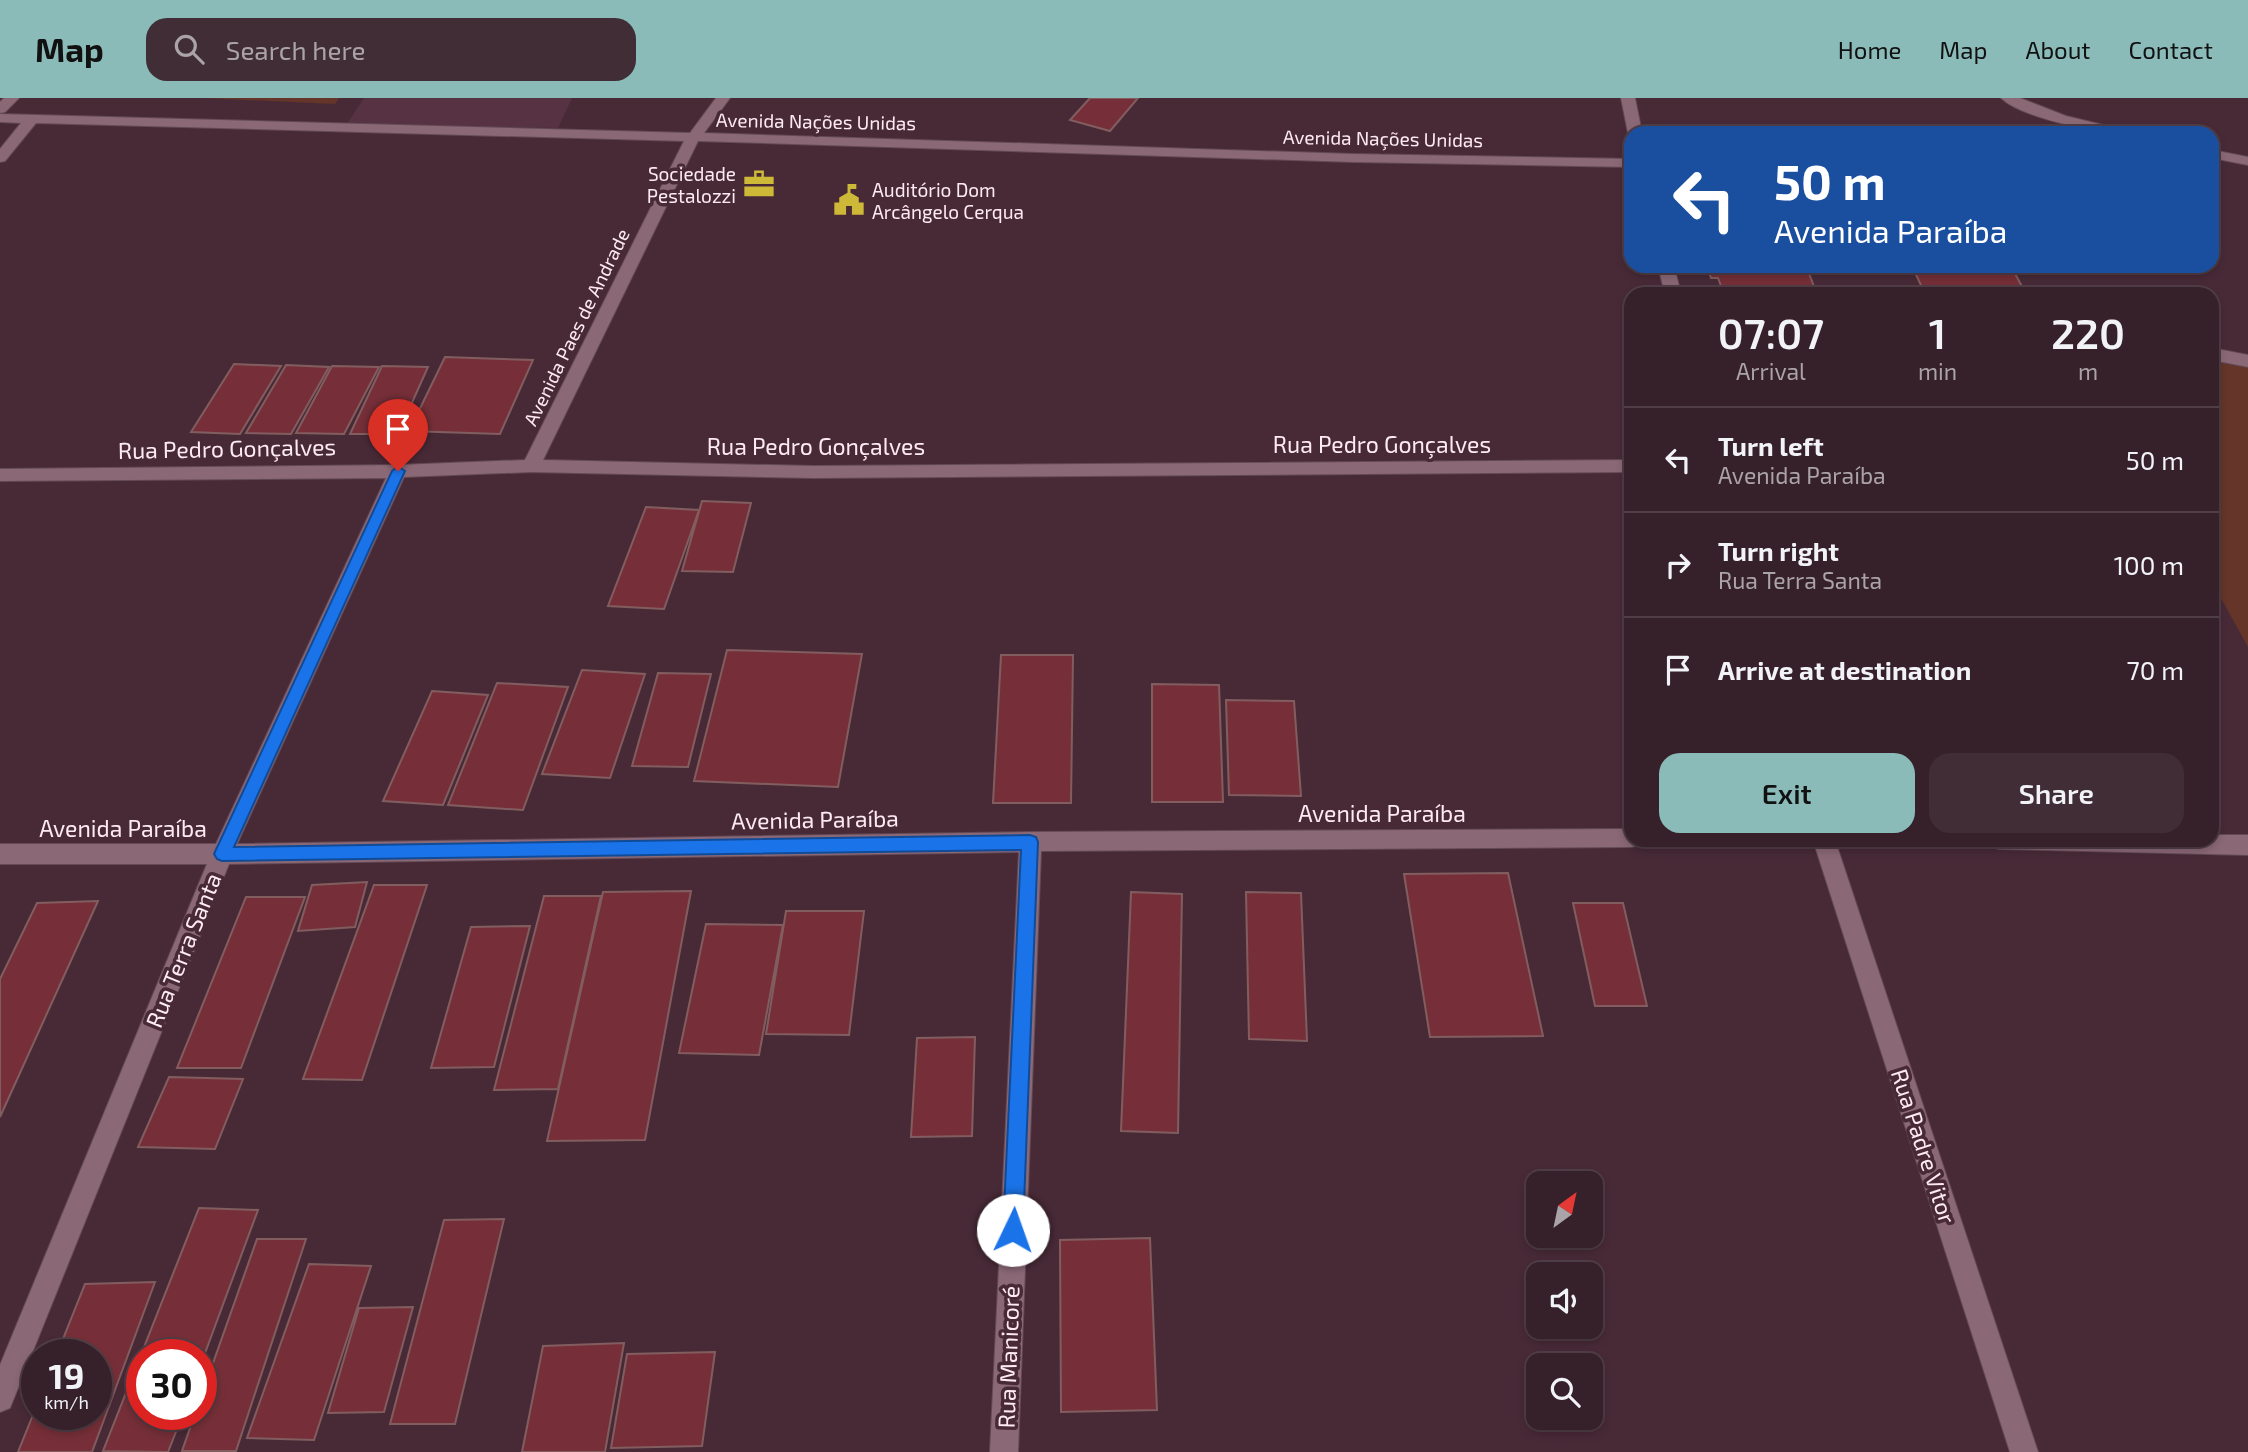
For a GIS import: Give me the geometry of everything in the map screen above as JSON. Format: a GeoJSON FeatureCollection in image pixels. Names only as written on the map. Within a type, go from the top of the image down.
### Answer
{"type":"FeatureCollection","features":[{"type":"Feature","properties":{"kind":"street"},"geometry":{"type":"LineString","coordinates":[[0,109],[12,98]]}},
{"type":"Feature","properties":{"kind":"street","name":"Avenida Paes de Andrade"},"geometry":{"type":"LineString","coordinates":[[531,466],[694,138],[723,98]]}},
{"type":"Feature","properties":{"kind":"street"},"geometry":{"type":"LineString","coordinates":[[1628,98],[1634,126]]}},
{"type":"Feature","properties":{"kind":"street"},"geometry":{"type":"LineString","coordinates":[[2008,98],[2061,119],[2090,126]]}},
{"type":"Feature","properties":{"kind":"street"},"geometry":{"type":"LineString","coordinates":[[2060,98],[2061,119]]}},
{"type":"Feature","properties":{"kind":"street","name":"Avenida Nações Unidas"},"geometry":{"type":"LineString","coordinates":[[0,118],[1353,158],[1624,163]]}},
{"type":"Feature","properties":{"kind":"street"},"geometry":{"type":"LineString","coordinates":[[0,158],[31,120]]}},
{"type":"Feature","properties":{"kind":"street"},"geometry":{"type":"LineString","coordinates":[[2219,155],[2248,161]]}},
{"type":"Feature","properties":{"kind":"street"},"geometry":{"type":"LineString","coordinates":[[2219,355],[2248,361]]}},
{"type":"Feature","properties":{"kind":"street","name":"Rua Pedro Gonçalves"},"geometry":{"type":"LineString","coordinates":[[0,475],[398,471],[531,466],[814,472],[1624,467]]}},
{"type":"Feature","properties":{"kind":"street","name":"Rua Terra Santa"},"geometry":{"type":"LineString","coordinates":[[0,1398],[222,854],[398,471]]}},
{"type":"Feature","properties":{"kind":"street","name":"Avenida Paraíba"},"geometry":{"type":"LineString","coordinates":[[0,854],[222,854],[1030,842],[1624,838]]}},
{"type":"Feature","properties":{"kind":"street","name":"Rua Manicoré"},"geometry":{"type":"LineString","coordinates":[[1004,1452],[1030,842]]}},
{"type":"Feature","properties":{"kind":"street"},"geometry":{"type":"LineString","coordinates":[[2219,844],[2248,845]]}},
{"type":"Feature","properties":{"kind":"street","name":"Rua Padre Vitor"},"geometry":{"type":"LineString","coordinates":[[1826,847],[2024,1452]]}},
{"type":"Feature","properties":{"kind":"shaded area"},"geometry":{"type":"Polygon","coordinates":[[[204,98],[339,98],[335,104],[204,98]]]}},
{"type":"Feature","properties":{"kind":"shaded area"},"geometry":{"type":"Polygon","coordinates":[[[364,98],[572,98],[558,128],[346,125],[364,98]]]}},
{"type":"Feature","properties":{"kind":"shaded area"},"geometry":{"type":"Polygon","coordinates":[[[2219,358],[2248,364],[2248,647],[2219,595],[2219,358]]]}},
{"type":"Feature","properties":{"kind":"building"},"geometry":{"type":"Polygon","coordinates":[[[1090,98],[1138,98],[1110,131],[1070,120],[1090,98]]]}},
{"type":"Feature","properties":{"kind":"building"},"geometry":{"type":"Polygon","coordinates":[[[1709,273],[1809,273],[1814,287],[1721,287],[1718,278],[1711,278],[1709,273]]]}},
{"type":"Feature","properties":{"kind":"building"},"geometry":{"type":"Polygon","coordinates":[[[1915,273],[2015,273],[2022,287],[1922,287],[1915,273]]]}},
{"type":"Feature","properties":{"kind":"building"},"geometry":{"type":"Polygon","coordinates":[[[445,357],[533,360],[500,434],[409,431],[445,357]]]}},
{"type":"Feature","properties":{"kind":"building"},"geometry":{"type":"Polygon","coordinates":[[[234,364],[281,366],[240,434],[191,432],[234,364]]]}},
{"type":"Feature","properties":{"kind":"building"},"geometry":{"type":"Polygon","coordinates":[[[286,365],[329,367],[291,434],[246,433],[286,365]]]}},
{"type":"Feature","properties":{"kind":"building"},"geometry":{"type":"Polygon","coordinates":[[[332,366],[379,367],[344,434],[296,433],[332,366]]]}},
{"type":"Feature","properties":{"kind":"building"},"geometry":{"type":"Polygon","coordinates":[[[382,366],[428,367],[398,434],[350,434],[382,366]]]}},
{"type":"Feature","properties":{"kind":"building"},"geometry":{"type":"Polygon","coordinates":[[[702,501],[751,503],[733,572],[682,571],[702,501]]]}},
{"type":"Feature","properties":{"kind":"building"},"geometry":{"type":"Polygon","coordinates":[[[646,507],[699,510],[664,609],[608,606],[646,507]]]}},
{"type":"Feature","properties":{"kind":"building"},"geometry":{"type":"Polygon","coordinates":[[[727,650],[862,654],[838,787],[694,781],[727,650]]]}},
{"type":"Feature","properties":{"kind":"building"},"geometry":{"type":"Polygon","coordinates":[[[1001,655],[1073,655],[1071,803],[993,803],[1001,655]]]}},
{"type":"Feature","properties":{"kind":"building"},"geometry":{"type":"Polygon","coordinates":[[[582,670],[645,674],[610,778],[542,774],[582,670]]]}},
{"type":"Feature","properties":{"kind":"building"},"geometry":{"type":"Polygon","coordinates":[[[658,673],[711,674],[688,767],[632,766],[658,673]]]}},
{"type":"Feature","properties":{"kind":"building"},"geometry":{"type":"Polygon","coordinates":[[[497,683],[568,687],[523,810],[448,805],[497,683]]]}},
{"type":"Feature","properties":{"kind":"building"},"geometry":{"type":"Polygon","coordinates":[[[1152,684],[1219,685],[1223,802],[1152,802],[1152,684]]]}},
{"type":"Feature","properties":{"kind":"building"},"geometry":{"type":"Polygon","coordinates":[[[432,691],[488,695],[443,805],[383,801],[432,691]]]}},
{"type":"Feature","properties":{"kind":"building"},"geometry":{"type":"Polygon","coordinates":[[[1226,700],[1294,701],[1301,796],[1229,795],[1226,700]]]}},
{"type":"Feature","properties":{"kind":"building"},"geometry":{"type":"Polygon","coordinates":[[[1508,873],[1543,1036],[1430,1037],[1404,874],[1508,873]]]}},
{"type":"Feature","properties":{"kind":"building"},"geometry":{"type":"Polygon","coordinates":[[[367,882],[355,927],[298,931],[312,885],[367,882]]]}},
{"type":"Feature","properties":{"kind":"building"},"geometry":{"type":"Polygon","coordinates":[[[374,885],[427,885],[362,1080],[303,1079],[374,885]]]}},
{"type":"Feature","properties":{"kind":"building"},"geometry":{"type":"Polygon","coordinates":[[[691,891],[645,1140],[547,1141],[603,892],[691,891]]]}},
{"type":"Feature","properties":{"kind":"building"},"geometry":{"type":"Polygon","coordinates":[[[1131,892],[1182,894],[1178,1133],[1121,1131],[1131,892]]]}},
{"type":"Feature","properties":{"kind":"building"},"geometry":{"type":"Polygon","coordinates":[[[1246,892],[1301,893],[1307,1041],[1249,1039],[1246,892]]]}},
{"type":"Feature","properties":{"kind":"building"},"geometry":{"type":"Polygon","coordinates":[[[544,896],[601,896],[558,1089],[494,1090],[544,896]]]}},
{"type":"Feature","properties":{"kind":"building"},"geometry":{"type":"Polygon","coordinates":[[[246,897],[305,897],[241,1068],[177,1068],[246,897]]]}},
{"type":"Feature","properties":{"kind":"building"},"geometry":{"type":"Polygon","coordinates":[[[98,901],[0,1117],[0,979],[37,903],[98,901]]]}},
{"type":"Feature","properties":{"kind":"building"},"geometry":{"type":"Polygon","coordinates":[[[1573,903],[1623,903],[1647,1006],[1595,1006],[1573,903]]]}},
{"type":"Feature","properties":{"kind":"building"},"geometry":{"type":"Polygon","coordinates":[[[786,911],[864,911],[849,1035],[766,1034],[786,911]]]}},
{"type":"Feature","properties":{"kind":"building"},"geometry":{"type":"Polygon","coordinates":[[[706,924],[783,925],[759,1055],[679,1053],[706,924]]]}},
{"type":"Feature","properties":{"kind":"building"},"geometry":{"type":"Polygon","coordinates":[[[530,926],[494,1067],[431,1068],[471,927],[530,926]]]}},
{"type":"Feature","properties":{"kind":"building"},"geometry":{"type":"Polygon","coordinates":[[[975,1037],[972,1136],[911,1137],[917,1038],[975,1037]]]}},
{"type":"Feature","properties":{"kind":"building"},"geometry":{"type":"Polygon","coordinates":[[[169,1077],[243,1079],[215,1149],[138,1147],[169,1077]]]}},
{"type":"Feature","properties":{"kind":"building"},"geometry":{"type":"Polygon","coordinates":[[[199,1208],[258,1210],[210,1339],[147,1339],[199,1208]]]}},
{"type":"Feature","properties":{"kind":"building"},"geometry":{"type":"Polygon","coordinates":[[[504,1219],[455,1424],[390,1424],[444,1220],[504,1219]]]}},
{"type":"Feature","properties":{"kind":"building"},"geometry":{"type":"Polygon","coordinates":[[[1150,1238],[1157,1410],[1061,1412],[1060,1240],[1150,1238]]]}},
{"type":"Feature","properties":{"kind":"building"},"geometry":{"type":"Polygon","coordinates":[[[257,1239],[306,1239],[236,1451],[182,1451],[189,1430],[217,1430],[217,1352],[257,1239]]]}},
{"type":"Feature","properties":{"kind":"building"},"geometry":{"type":"Polygon","coordinates":[[[309,1264],[371,1266],[314,1440],[247,1438],[309,1264]]]}},
{"type":"Feature","properties":{"kind":"building"},"geometry":{"type":"Polygon","coordinates":[[[155,1282],[134,1339],[126,1339],[126,1360],[112,1398],[112,1339],[63,1339],[85,1284],[155,1282]]]}},
{"type":"Feature","properties":{"kind":"building"},"geometry":{"type":"Polygon","coordinates":[[[413,1307],[384,1412],[328,1413],[359,1308],[413,1307]]]}},
{"type":"Feature","properties":{"kind":"building"},"geometry":{"type":"Polygon","coordinates":[[[624,1343],[605,1452],[522,1452],[543,1346],[624,1343]]]}},
{"type":"Feature","properties":{"kind":"building"},"geometry":{"type":"Polygon","coordinates":[[[715,1352],[702,1446],[611,1448],[627,1354],[715,1352]]]}},
{"type":"Feature","properties":{"kind":"building"},"geometry":{"type":"Polygon","coordinates":[[[126,1393],[126,1430],[177,1430],[168,1452],[103,1451],[126,1393]]]}},
{"type":"Feature","properties":{"kind":"building"},"geometry":{"type":"Polygon","coordinates":[[[27,1430],[100,1430],[92,1452],[18,1452],[27,1430]]]}},
{"type":"Feature","properties":{"kind":"place","name":"Sociedade Pestalozzi"},"geometry":{"type":"Point","coordinates":[759,184]}},
{"type":"Feature","properties":{"kind":"place","name":"Auditório Dom Arcângelo Cerqua"},"geometry":{"type":"Point","coordinates":[849,200]}},
{"type":"Feature","properties":{"kind":"route"},"geometry":{"type":"LineString","coordinates":[[398,471],[222,854],[1030,842],[1013,1230]]}}]}
